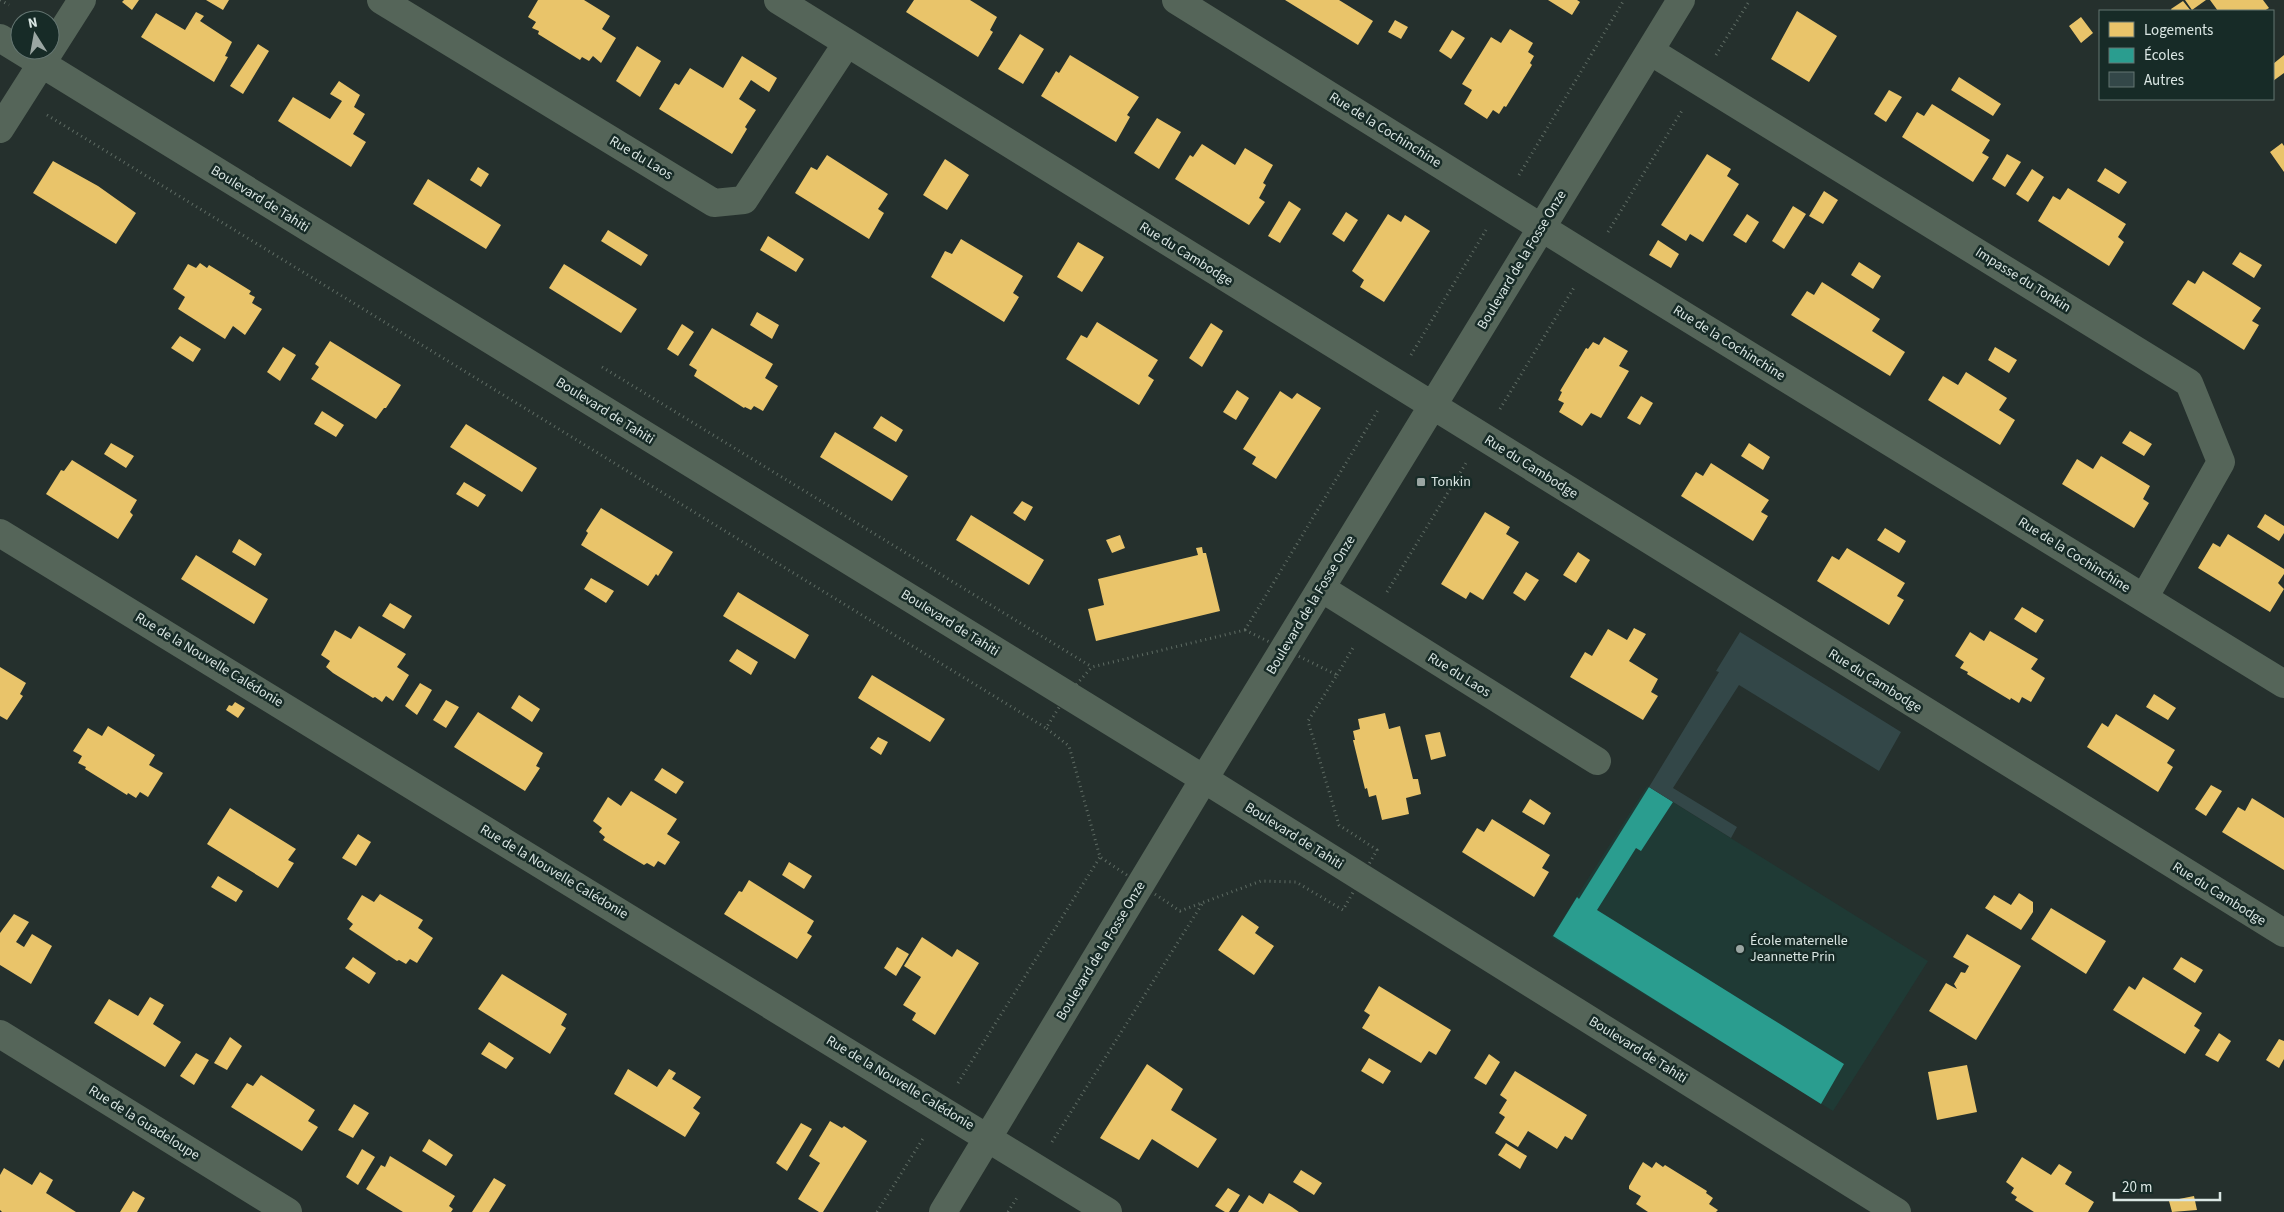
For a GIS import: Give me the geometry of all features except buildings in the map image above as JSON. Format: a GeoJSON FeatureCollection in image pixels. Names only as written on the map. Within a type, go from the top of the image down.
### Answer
{"type":"FeatureCollection","features":[{"type":"Feature","properties":{"kind":"street"},"geometry":{"type":"LineString","coordinates":[[0,129],[82,0]]}},
{"type":"Feature","properties":{"kind":"street","name":"Rue du Laos"},"geometry":{"type":"LineString","coordinates":[[382,0],[714,203],[744,200],[847,43]]}},
{"type":"Feature","properties":{"kind":"street","name":"Rue du Cambodge"},"geometry":{"type":"LineString","coordinates":[[778,0],[2284,934]]}},
{"type":"Feature","properties":{"kind":"street","name":"Rue de la Cochinchine"},"geometry":{"type":"LineString","coordinates":[[1176,0],[1592,259],[2284,684]]}},
{"type":"Feature","properties":{"kind":"street","name":"Boulevard de la Fosse Onze"},"geometry":{"type":"LineString","coordinates":[[943,1212],[1204,779],[1681,0]]}},
{"type":"Feature","properties":{"kind":"street","name":"Boulevard de Tahiti"},"geometry":{"type":"LineString","coordinates":[[0,38],[1204,779],[1897,1212]]}},
{"type":"Feature","properties":{"kind":"street","name":"Impasse du Tonkin"},"geometry":{"type":"LineString","coordinates":[[1650,51],[2190,383],[2221,462],[2144,598]]}},
{"type":"Feature","properties":{"kind":"street","name":"Rue de la Nouvelle Calédonie"},"geometry":{"type":"LineString","coordinates":[[0,533],[1108,1212]]}},
{"type":"Feature","properties":{"kind":"street","name":"Rue du Laos"},"geometry":{"type":"LineString","coordinates":[[1321,588],[1597,761]]}},
{"type":"Feature","properties":{"kind":"street","name":"Rue de la Guadeloupe"},"geometry":{"type":"LineString","coordinates":[[0,1034],[288,1212]]}},
{"type":"Feature","properties":{"kind":"path"},"geometry":{"type":"LineString","coordinates":[[1245,630],[1624,0]]}},
{"type":"Feature","properties":{"kind":"path"},"geometry":{"type":"LineString","coordinates":[[1337,674],[1750,0]]}},
{"type":"Feature","properties":{"kind":"path"},"geometry":{"type":"LineString","coordinates":[[20,98],[1046,728]]}},
{"type":"Feature","properties":{"kind":"path"},"geometry":{"type":"LineString","coordinates":[[877,1212],[1100,857]]}},
{"type":"Feature","properties":{"kind":"path"},"geometry":{"type":"LineString","coordinates":[[1008,1212],[1202,903]]}},
{"type":"Feature","properties":{"kind":"shaded area","name":"École maternelle Jeannette Prin"},"geometry":{"type":"Polygon","coordinates":[[[1647,786],[1928,961],[1833,1111],[1551,937],[1647,786]]]}},
{"type":"Feature","properties":{"kind":"place","name":"Tonkin"},"geometry":{"type":"Point","coordinates":[1421,482]}},
{"type":"Feature","properties":{"kind":"place","name":"École maternelle Jeannette Prin"},"geometry":{"type":"Point","coordinates":[1740,949]}}]}
